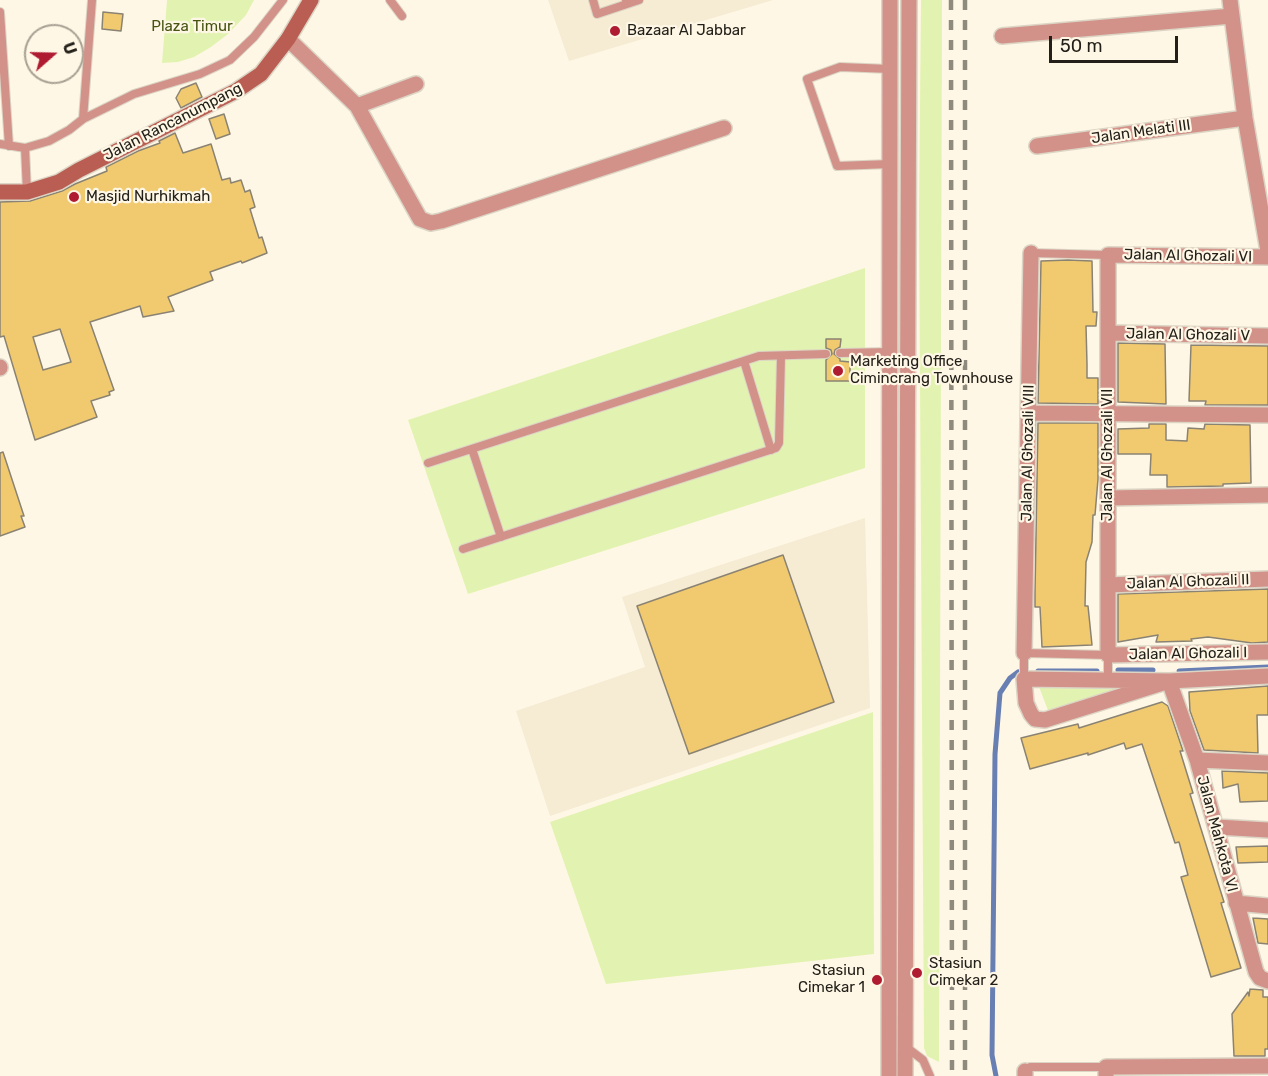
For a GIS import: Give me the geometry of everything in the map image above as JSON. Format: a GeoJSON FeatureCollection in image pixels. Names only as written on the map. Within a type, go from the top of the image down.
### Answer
{"type":"FeatureCollection","features":[{"type":"Feature","properties":{"kind":"main road","name":"Jalan Rancanumpang"},"geometry":{"type":"LineString","coordinates":[[0,192],[27,192],[59,182],[236,91],[261,74],[288,39],[311,0]]}},
{"type":"Feature","properties":{"kind":"street"},"geometry":{"type":"LineString","coordinates":[[889,1076],[890,0]]}},
{"type":"Feature","properties":{"kind":"street"},"geometry":{"type":"LineString","coordinates":[[905,1076],[909,0]]}},
{"type":"Feature","properties":{"kind":"street"},"geometry":{"type":"LineString","coordinates":[[1230,0],[1245,118],[1268,251]]}},
{"type":"Feature","properties":{"kind":"street"},"geometry":{"type":"LineString","coordinates":[[1002,36],[1232,16]]}},
{"type":"Feature","properties":{"kind":"street"},"geometry":{"type":"LineString","coordinates":[[288,39],[357,106],[420,219],[431,223],[724,128]]}},
{"type":"Feature","properties":{"kind":"street"},"geometry":{"type":"LineString","coordinates":[[357,106],[416,84]]}},
{"type":"Feature","properties":{"kind":"street","name":"Jalan Melati III"},"geometry":{"type":"LineString","coordinates":[[1037,146],[1245,118]]}},
{"type":"Feature","properties":{"kind":"street","name":"Jalan Al Ghozali VIII"},"geometry":{"type":"LineString","coordinates":[[1031,253],[1024,663],[1026,703],[1030,714],[1035,719],[1045,720],[1169,681]]}},
{"type":"Feature","properties":{"kind":"street","name":"Jalan Al Ghozali VI"},"geometry":{"type":"LineString","coordinates":[[1108,255],[1268,257]]}},
{"type":"Feature","properties":{"kind":"street","name":"Jalan Al Ghozali VII"},"geometry":{"type":"LineString","coordinates":[[1108,255],[1108,655]]}},
{"type":"Feature","properties":{"kind":"street","name":"Jalan Al Ghozali V"},"geometry":{"type":"LineString","coordinates":[[1108,333],[1268,336]]}},
{"type":"Feature","properties":{"kind":"street"},"geometry":{"type":"LineString","coordinates":[[1029,413],[1268,416]]}},
{"type":"Feature","properties":{"kind":"street"},"geometry":{"type":"LineString","coordinates":[[1108,498],[1268,495]]}},
{"type":"Feature","properties":{"kind":"street","name":"Jalan Al Ghozali II"},"geometry":{"type":"LineString","coordinates":[[1108,585],[1268,579]]}},
{"type":"Feature","properties":{"kind":"street","name":"Jalan Al Ghozali I"},"geometry":{"type":"LineString","coordinates":[[1108,655],[1268,652]]}},
{"type":"Feature","properties":{"kind":"street"},"geometry":{"type":"LineString","coordinates":[[1024,663],[1108,679],[1169,681],[1268,676]]}},
{"type":"Feature","properties":{"kind":"street","name":"Jalan Mahkota VI"},"geometry":{"type":"LineString","coordinates":[[1169,681],[1197,760],[1256,972],[1260,978],[1268,981]]}},
{"type":"Feature","properties":{"kind":"street"},"geometry":{"type":"LineString","coordinates":[[888,755],[906,754]]}},
{"type":"Feature","properties":{"kind":"street"},"geometry":{"type":"LineString","coordinates":[[1197,760],[1268,762]]}},
{"type":"Feature","properties":{"kind":"street"},"geometry":{"type":"LineString","coordinates":[[1216,827],[1268,830]]}},
{"type":"Feature","properties":{"kind":"street"},"geometry":{"type":"LineString","coordinates":[[1236,903],[1268,906]]}},
{"type":"Feature","properties":{"kind":"street"},"geometry":{"type":"LineString","coordinates":[[1106,1072],[1268,1066]]}},
{"type":"Feature","properties":{"kind":"lane"},"geometry":{"type":"LineString","coordinates":[[83,119],[92,0]]}},
{"type":"Feature","properties":{"kind":"lane"},"geometry":{"type":"LineString","coordinates":[[0,12],[4,145],[25,148],[49,141],[83,119],[134,94],[200,74],[230,60],[254,37],[283,0]]}},
{"type":"Feature","properties":{"kind":"lane"},"geometry":{"type":"LineString","coordinates":[[390,0],[402,16]]}},
{"type":"Feature","properties":{"kind":"lane"},"geometry":{"type":"LineString","coordinates":[[593,0],[597,14],[627,2],[639,0]]}},
{"type":"Feature","properties":{"kind":"lane"},"geometry":{"type":"LineString","coordinates":[[890,69],[840,67],[807,79],[837,166],[890,164]]}},
{"type":"Feature","properties":{"kind":"lane"},"geometry":{"type":"LineString","coordinates":[[25,148],[27,192]]}},
{"type":"Feature","properties":{"kind":"lane"},"geometry":{"type":"LineString","coordinates":[[1031,253],[1108,255]]}},
{"type":"Feature","properties":{"kind":"lane"},"geometry":{"type":"LineString","coordinates":[[840,353],[889,352]]}},
{"type":"Feature","properties":{"kind":"lane"},"geometry":{"type":"LineString","coordinates":[[428,463],[759,356],[826,354]]}},
{"type":"Feature","properties":{"kind":"lane"},"geometry":{"type":"LineString","coordinates":[[464,549],[771,450],[780,442],[781,356]]}},
{"type":"Feature","properties":{"kind":"lane"},"geometry":{"type":"LineString","coordinates":[[744,361],[771,450]]}},
{"type":"Feature","properties":{"kind":"lane"},"geometry":{"type":"LineString","coordinates":[[472,449],[501,537]]}},
{"type":"Feature","properties":{"kind":"lane"},"geometry":{"type":"LineString","coordinates":[[1024,663],[1108,655],[1108,679]]}},
{"type":"Feature","properties":{"kind":"lane"},"geometry":{"type":"LineString","coordinates":[[906,1047],[923,1060],[930,1076]]}},
{"type":"Feature","properties":{"kind":"lane"},"geometry":{"type":"LineString","coordinates":[[1025,1073],[1030,1066],[1106,1072]]}},
{"type":"Feature","properties":{"kind":"shaded area","name":"Bazaar Al Jabbar"},"geometry":{"type":"Polygon","coordinates":[[[548,0],[773,0],[569,61],[548,0]]]}},
{"type":"Feature","properties":{"kind":"shaded area"},"geometry":{"type":"Polygon","coordinates":[[[865,518],[870,708],[550,816],[516,711],[645,667],[622,597],[865,518]]]}},
{"type":"Feature","properties":{"kind":"green space","name":"Plaza Timur"},"geometry":{"type":"Polygon","coordinates":[[[167,0],[254,0],[246,15],[228,34],[211,47],[194,57],[178,62],[162,63],[167,0]]]}},
{"type":"Feature","properties":{"kind":"green space"},"geometry":{"type":"Polygon","coordinates":[[[921,0],[942,0],[939,1062],[927,1056],[924,1048],[919,214],[921,0]]]}},
{"type":"Feature","properties":{"kind":"green space"},"geometry":{"type":"Polygon","coordinates":[[[865,268],[865,468],[468,594],[408,420],[865,268]]]}},
{"type":"Feature","properties":{"kind":"green space"},"geometry":{"type":"Polygon","coordinates":[[[1036,679],[1145,683],[1049,713],[1036,679]]]}},
{"type":"Feature","properties":{"kind":"green space"},"geometry":{"type":"Polygon","coordinates":[[[873,712],[874,954],[606,984],[550,822],[873,712]]]}},
{"type":"Feature","properties":{"kind":"building"},"geometry":{"type":"Polygon","coordinates":[[[103,12],[123,14],[121,31],[102,29],[103,12]]]}},
{"type":"Feature","properties":{"kind":"building"},"geometry":{"type":"Polygon","coordinates":[[[196,83],[202,97],[181,108],[176,98],[181,89],[196,83]]]}},
{"type":"Feature","properties":{"kind":"building"},"geometry":{"type":"Polygon","coordinates":[[[224,114],[230,134],[216,139],[209,119],[224,114]]]}},
{"type":"Feature","properties":{"kind":"building"},"geometry":{"type":"Polygon","coordinates":[[[175,133],[183,153],[211,144],[222,180],[230,178],[231,183],[241,180],[245,192],[250,190],[255,207],[250,209],[259,238],[262,237],[267,253],[210,272],[213,280],[168,297],[174,311],[143,317],[140,306],[90,322],[114,390],[109,392],[110,395],[91,401],[97,417],[35,440],[4,336],[0,337],[0,202],[30,201],[62,191],[107,171],[106,167],[160,143],[159,141],[175,133]],[[60,329],[33,337],[43,370],[71,362],[60,329]]]}},
{"type":"Feature","properties":{"kind":"building"},"geometry":{"type":"Polygon","coordinates":[[[1041,261],[1092,261],[1093,312],[1097,312],[1096,326],[1086,326],[1087,378],[1098,378],[1098,404],[1038,403],[1041,261]]]}},
{"type":"Feature","properties":{"kind":"building","name":"Marketing Office Cimincrang Townhouse"},"geometry":{"type":"Polygon","coordinates":[[[826,339],[841,339],[840,347],[835,350],[834,354],[840,361],[850,362],[850,381],[826,381],[826,360],[832,354],[831,350],[826,348],[826,339]]]}},
{"type":"Feature","properties":{"kind":"building"},"geometry":{"type":"Polygon","coordinates":[[[1118,343],[1165,344],[1166,404],[1118,402],[1118,343]]]}},
{"type":"Feature","properties":{"kind":"building"},"geometry":{"type":"Polygon","coordinates":[[[1191,345],[1268,346],[1268,405],[1205,405],[1206,401],[1189,401],[1191,345]]]}},
{"type":"Feature","properties":{"kind":"building"},"geometry":{"type":"Polygon","coordinates":[[[1038,423],[1098,423],[1098,479],[1095,515],[1093,515],[1092,542],[1086,562],[1085,606],[1088,606],[1092,645],[1042,647],[1040,607],[1035,607],[1038,423]]]}},
{"type":"Feature","properties":{"kind":"building"},"geometry":{"type":"Polygon","coordinates":[[[1149,424],[1166,424],[1166,440],[1187,441],[1188,428],[1204,429],[1205,424],[1250,425],[1251,483],[1167,487],[1167,475],[1150,475],[1151,454],[1118,454],[1118,429],[1149,428],[1149,424]]]}},
{"type":"Feature","properties":{"kind":"building"},"geometry":{"type":"Polygon","coordinates":[[[3,452],[24,516],[21,516],[25,527],[0,536],[0,453],[3,452]]]}},
{"type":"Feature","properties":{"kind":"building"},"geometry":{"type":"Polygon","coordinates":[[[783,555],[834,702],[689,754],[637,606],[783,555]]]}},
{"type":"Feature","properties":{"kind":"building"},"geometry":{"type":"Polygon","coordinates":[[[1268,589],[1268,642],[1252,643],[1208,637],[1191,639],[1192,641],[1156,642],[1158,635],[1118,642],[1118,594],[1268,589]]]}},
{"type":"Feature","properties":{"kind":"building"},"geometry":{"type":"Polygon","coordinates":[[[1268,686],[1268,715],[1257,715],[1258,753],[1204,750],[1190,711],[1189,692],[1268,686]]]}},
{"type":"Feature","properties":{"kind":"building"},"geometry":{"type":"Polygon","coordinates":[[[1162,702],[1168,706],[1183,751],[1180,751],[1193,793],[1190,794],[1224,902],[1221,903],[1241,968],[1211,977],[1181,877],[1188,875],[1179,842],[1175,843],[1142,744],[1126,749],[1124,743],[1088,755],[1088,753],[1030,769],[1021,738],[1078,724],[1079,728],[1162,702]]]}},
{"type":"Feature","properties":{"kind":"building"},"geometry":{"type":"Polygon","coordinates":[[[1222,771],[1268,773],[1268,801],[1240,802],[1238,784],[1223,788],[1222,771]]]}},
{"type":"Feature","properties":{"kind":"building"},"geometry":{"type":"Polygon","coordinates":[[[1268,846],[1268,862],[1238,863],[1236,847],[1268,846]]]}},
{"type":"Feature","properties":{"kind":"building"},"geometry":{"type":"Polygon","coordinates":[[[1253,918],[1268,919],[1268,944],[1258,943],[1253,918]]]}},
{"type":"Feature","properties":{"kind":"building"},"geometry":{"type":"Polygon","coordinates":[[[1250,989],[1263,990],[1263,997],[1268,997],[1268,1049],[1265,1049],[1265,1056],[1234,1056],[1232,1014],[1248,992],[1249,996],[1250,989]]]}},
{"type":"Feature","properties":{"kind":"waterway"},"geometry":{"type":"LineString","coordinates":[[1179,671],[1268,667]]}},
{"type":"Feature","properties":{"kind":"waterway"},"geometry":{"type":"LineString","coordinates":[[1118,670],[1153,670]]}},
{"type":"Feature","properties":{"kind":"waterway"},"geometry":{"type":"LineString","coordinates":[[1038,671],[1097,671]]}},
{"type":"Feature","properties":{"kind":"waterway"},"geometry":{"type":"LineString","coordinates":[[996,1076],[992,1055],[995,754],[1000,693],[1010,678],[1018,672]]}},
{"type":"Feature","properties":{"kind":"railway"},"geometry":{"type":"LineString","coordinates":[[951,0],[952,1076]]}},
{"type":"Feature","properties":{"kind":"railway"},"geometry":{"type":"LineString","coordinates":[[965,0],[965,1076]]}},
{"type":"Feature","properties":{"kind":"place","name":"Bazaar Al Jabbar"},"geometry":{"type":"Point","coordinates":[615,31]}},
{"type":"Feature","properties":{"kind":"place","name":"Masjid Nurhikmah"},"geometry":{"type":"Point","coordinates":[74,197]}},
{"type":"Feature","properties":{"kind":"place","name":"Marketing Office Cimincrang Townhouse"},"geometry":{"type":"Point","coordinates":[838,371]}},
{"type":"Feature","properties":{"kind":"place","name":"Stasiun Cimekar 2"},"geometry":{"type":"Point","coordinates":[917,973]}},
{"type":"Feature","properties":{"kind":"place","name":"Stasiun Cimekar 1"},"geometry":{"type":"Point","coordinates":[877,980]}}]}
